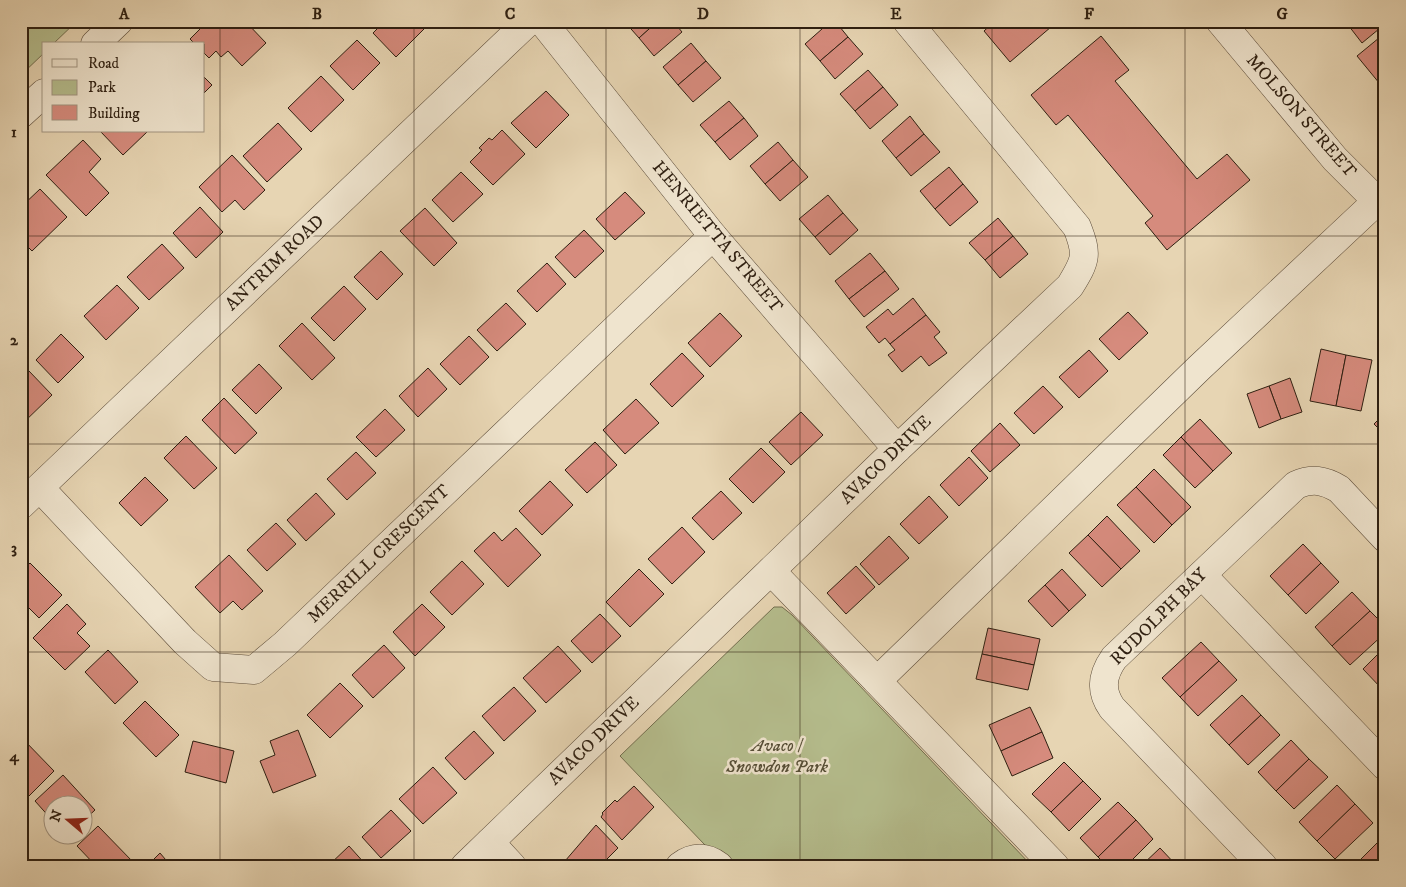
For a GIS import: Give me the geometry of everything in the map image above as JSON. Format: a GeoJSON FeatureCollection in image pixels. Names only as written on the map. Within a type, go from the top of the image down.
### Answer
{"type":"FeatureCollection","features":[{"type":"Feature","properties":{"kind":"street"},"geometry":{"type":"LineString","coordinates":[[97,42],[119,21]]}},
{"type":"Feature","properties":{"kind":"street","name":"ANTRIM ROAD"},"geometry":{"type":"LineString","coordinates":[[30,497],[529,21]]}},
{"type":"Feature","properties":{"kind":"street","name":"HENRIETTA STREET"},"geometry":{"type":"LineString","coordinates":[[542,21],[713,236],[897,449]]}},
{"type":"Feature","properties":{"kind":"street","name":"AVACO DRIVE"},"geometry":{"type":"LineString","coordinates":[[465,866],[897,449],[1070,286],[1081,268],[1086,249],[1077,227],[907,21]]}},
{"type":"Feature","properties":{"kind":"street","name":"MOLSON STREET"},"geometry":{"type":"LineString","coordinates":[[1220,21],[1335,159],[1381,205]]}},
{"type":"Feature","properties":{"kind":"street"},"geometry":{"type":"LineString","coordinates":[[21,114],[42,95]]}},
{"type":"Feature","properties":{"kind":"street"},"geometry":{"type":"LineString","coordinates":[[877,681],[1199,368],[1381,205]]}},
{"type":"Feature","properties":{"kind":"street","name":"MERRILL CRESCENT"},"geometry":{"type":"LineString","coordinates":[[30,497],[213,667],[254,670],[285,644],[713,236]]}},
{"type":"Feature","properties":{"kind":"street","name":"RUDOLPH BAY"},"geometry":{"type":"LineString","coordinates":[[1263,866],[1112,708],[1104,692],[1105,674],[1114,658],[1288,491],[1304,482],[1313,480],[1330,484],[1338,489],[1385,538]]}},
{"type":"Feature","properties":{"kind":"street"},"geometry":{"type":"LineString","coordinates":[[771,571],[1055,866]]}},
{"type":"Feature","properties":{"kind":"street"},"geometry":{"type":"LineString","coordinates":[[1202,574],[1385,766]]}},
{"type":"Feature","properties":{"kind":"street"},"geometry":{"type":"LineString","coordinates":[[490,842],[512,866]]}},
{"type":"Feature","properties":{"kind":"street"},"geometry":{"type":"LineString","coordinates":[[680,866],[695,858],[710,860],[719,866]]}},
{"type":"Feature","properties":{"kind":"green space"},"geometry":{"type":"Polygon","coordinates":[[[21,21],[77,21],[55,42],[42,42],[42,55],[21,75],[21,21]]]}},
{"type":"Feature","properties":{"kind":"green space","name":"Avaco / Snowdon Park"},"geometry":{"type":"Polygon","coordinates":[[[774,607],[782,607],[792,615],[1032,866],[725,866],[620,756],[774,607]]]}},
{"type":"Feature","properties":{"kind":"building"},"geometry":{"type":"Polygon","coordinates":[[[208,21],[245,21],[266,43],[242,66],[228,51],[221,57],[216,51],[209,58],[205,54],[205,42],[193,42],[190,39],[208,21]]]}},
{"type":"Feature","properties":{"kind":"building"},"geometry":{"type":"Polygon","coordinates":[[[385,21],[420,21],[426,27],[396,57],[373,33],[385,21]]]}},
{"type":"Feature","properties":{"kind":"building"},"geometry":{"type":"Polygon","coordinates":[[[624,21],[658,21],[639,38],[624,21]]]}},
{"type":"Feature","properties":{"kind":"building"},"geometry":{"type":"Polygon","coordinates":[[[658,21],[673,21],[682,32],[654,56],[639,38],[658,21]]]}},
{"type":"Feature","properties":{"kind":"building"},"geometry":{"type":"Polygon","coordinates":[[[831,21],[835,21],[848,37],[820,61],[805,44],[831,21]]]}},
{"type":"Feature","properties":{"kind":"building"},"geometry":{"type":"Polygon","coordinates":[[[995,21],[1058,21],[1010,62],[984,31],[995,21]]]}},
{"type":"Feature","properties":{"kind":"building"},"geometry":{"type":"Polygon","coordinates":[[[1345,21],[1385,21],[1385,24],[1362,43],[1345,21]]]}},
{"type":"Feature","properties":{"kind":"building"},"geometry":{"type":"Polygon","coordinates":[[[1385,33],[1385,80],[1380,84],[1357,56],[1385,33]]]}},
{"type":"Feature","properties":{"kind":"building"},"geometry":{"type":"Polygon","coordinates":[[[1101,36],[1129,70],[1115,81],[1197,179],[1227,154],[1250,180],[1167,250],[1145,223],[1153,216],[1068,115],[1056,125],[1031,95],[1101,36]]]}},
{"type":"Feature","properties":{"kind":"building"},"geometry":{"type":"Polygon","coordinates":[[[848,37],[863,54],[835,79],[820,61],[848,37]]]}},
{"type":"Feature","properties":{"kind":"building"},"geometry":{"type":"Polygon","coordinates":[[[357,40],[380,63],[353,90],[330,66],[357,40]]]}},
{"type":"Feature","properties":{"kind":"building"},"geometry":{"type":"Polygon","coordinates":[[[691,43],[706,61],[678,85],[663,67],[691,43]]]}},
{"type":"Feature","properties":{"kind":"building"},"geometry":{"type":"Polygon","coordinates":[[[706,61],[721,78],[693,102],[678,85],[706,61]]]}},
{"type":"Feature","properties":{"kind":"building"},"geometry":{"type":"Polygon","coordinates":[[[868,70],[883,87],[855,111],[840,94],[868,70]]]}},
{"type":"Feature","properties":{"kind":"building"},"geometry":{"type":"Polygon","coordinates":[[[321,76],[344,100],[311,132],[288,108],[321,76]]]}},
{"type":"Feature","properties":{"kind":"building"},"geometry":{"type":"Polygon","coordinates":[[[205,78],[212,85],[205,92],[205,78]]]}},
{"type":"Feature","properties":{"kind":"building"},"geometry":{"type":"Polygon","coordinates":[[[883,87],[898,105],[870,129],[855,111],[883,87]]]}},
{"type":"Feature","properties":{"kind":"building"},"geometry":{"type":"Polygon","coordinates":[[[546,91],[569,115],[536,148],[511,123],[546,91]]]}},
{"type":"Feature","properties":{"kind":"building"},"geometry":{"type":"Polygon","coordinates":[[[729,101],[744,118],[715,142],[700,125],[729,101]]]}},
{"type":"Feature","properties":{"kind":"building"},"geometry":{"type":"Polygon","coordinates":[[[910,116],[924,134],[896,158],[882,141],[910,116]]]}},
{"type":"Feature","properties":{"kind":"building"},"geometry":{"type":"Polygon","coordinates":[[[744,118],[758,136],[730,160],[715,142],[744,118]]]}},
{"type":"Feature","properties":{"kind":"building"},"geometry":{"type":"Polygon","coordinates":[[[278,123],[302,149],[267,182],[243,156],[278,123]]]}},
{"type":"Feature","properties":{"kind":"building"},"geometry":{"type":"Polygon","coordinates":[[[502,130],[525,154],[493,185],[470,162],[482,150],[479,148],[489,138],[492,140],[502,130]]]}},
{"type":"Feature","properties":{"kind":"building"},"geometry":{"type":"Polygon","coordinates":[[[101,132],[147,132],[123,155],[101,132]]]}},
{"type":"Feature","properties":{"kind":"building"},"geometry":{"type":"Polygon","coordinates":[[[924,134],[940,152],[911,176],[896,158],[924,134]]]}},
{"type":"Feature","properties":{"kind":"building"},"geometry":{"type":"Polygon","coordinates":[[[83,140],[101,159],[89,172],[109,193],[86,216],[46,175],[83,140]]]}},
{"type":"Feature","properties":{"kind":"building"},"geometry":{"type":"Polygon","coordinates":[[[778,142],[793,160],[765,184],[750,166],[778,142]]]}},
{"type":"Feature","properties":{"kind":"building"},"geometry":{"type":"Polygon","coordinates":[[[232,155],[265,190],[244,210],[235,200],[222,212],[199,187],[232,155]]]}},
{"type":"Feature","properties":{"kind":"building"},"geometry":{"type":"Polygon","coordinates":[[[793,160],[808,177],[780,201],[765,184],[793,160]]]}},
{"type":"Feature","properties":{"kind":"building"},"geometry":{"type":"Polygon","coordinates":[[[949,167],[963,184],[935,209],[920,191],[949,167]]]}},
{"type":"Feature","properties":{"kind":"building"},"geometry":{"type":"Polygon","coordinates":[[[461,172],[483,194],[453,222],[432,200],[461,172]]]}},
{"type":"Feature","properties":{"kind":"building"},"geometry":{"type":"Polygon","coordinates":[[[963,184],[978,202],[950,226],[935,209],[963,184]]]}},
{"type":"Feature","properties":{"kind":"building"},"geometry":{"type":"Polygon","coordinates":[[[40,189],[67,217],[32,251],[21,240],[21,207],[40,189]]]}},
{"type":"Feature","properties":{"kind":"building"},"geometry":{"type":"Polygon","coordinates":[[[625,192],[645,213],[615,240],[596,219],[625,192]]]}},
{"type":"Feature","properties":{"kind":"building"},"geometry":{"type":"Polygon","coordinates":[[[828,195],[843,213],[815,237],[799,219],[828,195]]]}},
{"type":"Feature","properties":{"kind":"building"},"geometry":{"type":"Polygon","coordinates":[[[200,207],[223,232],[196,258],[173,233],[200,207]]]}},
{"type":"Feature","properties":{"kind":"building"},"geometry":{"type":"Polygon","coordinates":[[[425,208],[457,243],[434,266],[400,231],[425,208]]]}},
{"type":"Feature","properties":{"kind":"building"},"geometry":{"type":"Polygon","coordinates":[[[843,213],[858,230],[830,255],[815,237],[843,213]]]}},
{"type":"Feature","properties":{"kind":"building"},"geometry":{"type":"Polygon","coordinates":[[[998,218],[1013,236],[985,260],[969,243],[998,218]]]}},
{"type":"Feature","properties":{"kind":"building"},"geometry":{"type":"Polygon","coordinates":[[[584,230],[604,251],[575,278],[555,257],[584,230]]]}},
{"type":"Feature","properties":{"kind":"building"},"geometry":{"type":"Polygon","coordinates":[[[1013,236],[1028,254],[1000,278],[985,260],[1013,236]]]}},
{"type":"Feature","properties":{"kind":"building"},"geometry":{"type":"Polygon","coordinates":[[[162,244],[184,268],[149,300],[127,277],[162,244]]]}},
{"type":"Feature","properties":{"kind":"building"},"geometry":{"type":"Polygon","coordinates":[[[381,251],[403,274],[377,300],[354,277],[381,251]]]}},
{"type":"Feature","properties":{"kind":"building"},"geometry":{"type":"Polygon","coordinates":[[[870,253],[885,271],[849,299],[835,281],[870,253]]]}},
{"type":"Feature","properties":{"kind":"building"},"geometry":{"type":"Polygon","coordinates":[[[547,263],[566,284],[537,312],[517,291],[547,263]]]}},
{"type":"Feature","properties":{"kind":"building"},"geometry":{"type":"Polygon","coordinates":[[[885,271],[899,289],[864,317],[849,299],[885,271]]]}},
{"type":"Feature","properties":{"kind":"building"},"geometry":{"type":"Polygon","coordinates":[[[117,285],[139,308],[106,340],[84,316],[117,285]]]}},
{"type":"Feature","properties":{"kind":"building"},"geometry":{"type":"Polygon","coordinates":[[[344,286],[366,309],[334,341],[311,318],[344,286]]]}},
{"type":"Feature","properties":{"kind":"building"},"geometry":{"type":"Polygon","coordinates":[[[913,298],[926,315],[890,344],[885,338],[879,343],[866,327],[888,309],[893,315],[913,298]]]}},
{"type":"Feature","properties":{"kind":"building"},"geometry":{"type":"Polygon","coordinates":[[[506,303],[526,324],[497,351],[477,330],[506,303]]]}},
{"type":"Feature","properties":{"kind":"building"},"geometry":{"type":"Polygon","coordinates":[[[1128,312],[1148,333],[1119,360],[1099,339],[1128,312]]]}},
{"type":"Feature","properties":{"kind":"building"},"geometry":{"type":"Polygon","coordinates":[[[720,313],[742,336],[710,367],[688,343],[720,313]]]}},
{"type":"Feature","properties":{"kind":"building"},"geometry":{"type":"Polygon","coordinates":[[[926,315],[940,332],[934,337],[947,353],[929,366],[921,356],[902,372],[888,355],[895,350],[890,344],[926,315]]]}},
{"type":"Feature","properties":{"kind":"building"},"geometry":{"type":"Polygon","coordinates":[[[302,323],[335,358],[312,380],[279,346],[302,323]]]}},
{"type":"Feature","properties":{"kind":"building"},"geometry":{"type":"Polygon","coordinates":[[[61,334],[84,357],[58,383],[36,360],[61,334]]]}},
{"type":"Feature","properties":{"kind":"building"},"geometry":{"type":"Polygon","coordinates":[[[469,336],[489,357],[460,385],[440,364],[469,336]]]}},
{"type":"Feature","properties":{"kind":"building"},"geometry":{"type":"Polygon","coordinates":[[[1321,349],[1346,355],[1336,406],[1310,401],[1321,349]]]}},
{"type":"Feature","properties":{"kind":"building"},"geometry":{"type":"Polygon","coordinates":[[[1089,350],[1108,371],[1079,398],[1059,377],[1089,350]]]}},
{"type":"Feature","properties":{"kind":"building"},"geometry":{"type":"Polygon","coordinates":[[[682,353],[704,376],[672,407],[650,384],[682,353]]]}},
{"type":"Feature","properties":{"kind":"building"},"geometry":{"type":"Polygon","coordinates":[[[1346,355],[1372,360],[1361,411],[1336,406],[1346,355]]]}},
{"type":"Feature","properties":{"kind":"building"},"geometry":{"type":"Polygon","coordinates":[[[259,364],[282,388],[256,414],[232,390],[259,364]]]}},
{"type":"Feature","properties":{"kind":"building"},"geometry":{"type":"Polygon","coordinates":[[[428,368],[447,389],[418,417],[399,396],[428,368]]]}},
{"type":"Feature","properties":{"kind":"building"},"geometry":{"type":"Polygon","coordinates":[[[29,371],[52,395],[21,425],[21,379],[29,371]]]}},
{"type":"Feature","properties":{"kind":"building"},"geometry":{"type":"Polygon","coordinates":[[[1290,378],[1302,412],[1281,419],[1269,386],[1290,378]]]}},
{"type":"Feature","properties":{"kind":"building"},"geometry":{"type":"Polygon","coordinates":[[[1043,386],[1063,407],[1034,434],[1014,413],[1043,386]]]}},
{"type":"Feature","properties":{"kind":"building"},"geometry":{"type":"Polygon","coordinates":[[[1269,386],[1281,419],[1259,428],[1247,394],[1269,386]]]}},
{"type":"Feature","properties":{"kind":"building"},"geometry":{"type":"Polygon","coordinates":[[[224,398],[257,433],[235,454],[202,420],[224,398]]]}},
{"type":"Feature","properties":{"kind":"building"},"geometry":{"type":"Polygon","coordinates":[[[636,399],[659,423],[625,454],[603,430],[636,399]]]}},
{"type":"Feature","properties":{"kind":"building"},"geometry":{"type":"Polygon","coordinates":[[[385,409],[405,430],[376,457],[356,437],[385,409]]]}},
{"type":"Feature","properties":{"kind":"building"},"geometry":{"type":"Polygon","coordinates":[[[801,412],[823,435],[791,465],[769,442],[801,412]]]}},
{"type":"Feature","properties":{"kind":"building"},"geometry":{"type":"Polygon","coordinates":[[[1385,413],[1385,435],[1374,424],[1385,413]]]}},
{"type":"Feature","properties":{"kind":"building"},"geometry":{"type":"Polygon","coordinates":[[[1200,419],[1232,453],[1213,471],[1181,437],[1200,419]]]}},
{"type":"Feature","properties":{"kind":"building"},"geometry":{"type":"Polygon","coordinates":[[[1000,423],[1020,445],[990,472],[971,451],[1000,423]]]}},
{"type":"Feature","properties":{"kind":"building"},"geometry":{"type":"Polygon","coordinates":[[[186,436],[217,468],[194,489],[164,458],[186,436]]]}},
{"type":"Feature","properties":{"kind":"building"},"geometry":{"type":"Polygon","coordinates":[[[1181,437],[1213,471],[1195,488],[1163,455],[1181,437]]]}},
{"type":"Feature","properties":{"kind":"building"},"geometry":{"type":"Polygon","coordinates":[[[595,442],[617,465],[587,493],[565,470],[595,442]]]}},
{"type":"Feature","properties":{"kind":"building"},"geometry":{"type":"Polygon","coordinates":[[[761,448],[785,472],[753,503],[729,479],[761,448]]]}},
{"type":"Feature","properties":{"kind":"building"},"geometry":{"type":"Polygon","coordinates":[[[356,452],[376,473],[347,500],[327,479],[356,452]]]}},
{"type":"Feature","properties":{"kind":"building"},"geometry":{"type":"Polygon","coordinates":[[[969,457],[988,478],[959,506],[940,485],[969,457]]]}},
{"type":"Feature","properties":{"kind":"building"},"geometry":{"type":"Polygon","coordinates":[[[1154,469],[1191,507],[1172,525],[1136,487],[1154,469]]]}},
{"type":"Feature","properties":{"kind":"building"},"geometry":{"type":"Polygon","coordinates":[[[145,477],[168,500],[141,526],[119,503],[145,477]]]}},
{"type":"Feature","properties":{"kind":"building"},"geometry":{"type":"Polygon","coordinates":[[[550,481],[573,505],[542,535],[519,511],[550,481]]]}},
{"type":"Feature","properties":{"kind":"building"},"geometry":{"type":"Polygon","coordinates":[[[1136,487],[1172,525],[1154,543],[1117,505],[1136,487]]]}},
{"type":"Feature","properties":{"kind":"building"},"geometry":{"type":"Polygon","coordinates":[[[721,491],[742,513],[713,540],[692,518],[721,491]]]}},
{"type":"Feature","properties":{"kind":"building"},"geometry":{"type":"Polygon","coordinates":[[[316,493],[335,514],[306,541],[287,520],[316,493]]]}},
{"type":"Feature","properties":{"kind":"building"},"geometry":{"type":"Polygon","coordinates":[[[929,496],[948,517],[919,544],[900,524],[929,496]]]}},
{"type":"Feature","properties":{"kind":"building"},"geometry":{"type":"Polygon","coordinates":[[[1107,516],[1140,551],[1121,569],[1088,535],[1107,516]]]}},
{"type":"Feature","properties":{"kind":"building"},"geometry":{"type":"Polygon","coordinates":[[[276,523],[296,544],[267,571],[247,550],[276,523]]]}},
{"type":"Feature","properties":{"kind":"building"},"geometry":{"type":"Polygon","coordinates":[[[682,527],[705,552],[672,584],[648,559],[682,527]]]}},
{"type":"Feature","properties":{"kind":"building"},"geometry":{"type":"Polygon","coordinates":[[[516,528],[541,555],[508,587],[474,551],[494,532],[502,541],[516,528]]]}},
{"type":"Feature","properties":{"kind":"building"},"geometry":{"type":"Polygon","coordinates":[[[1088,535],[1121,569],[1102,587],[1069,553],[1088,535]]]}},
{"type":"Feature","properties":{"kind":"building"},"geometry":{"type":"Polygon","coordinates":[[[889,536],[909,558],[879,585],[860,564],[889,536]]]}},
{"type":"Feature","properties":{"kind":"building"},"geometry":{"type":"Polygon","coordinates":[[[1303,544],[1321,563],[1288,595],[1270,576],[1303,544]]]}},
{"type":"Feature","properties":{"kind":"building"},"geometry":{"type":"Polygon","coordinates":[[[229,555],[263,591],[242,610],[233,601],[220,613],[195,587],[229,555]]]}},
{"type":"Feature","properties":{"kind":"building"},"geometry":{"type":"Polygon","coordinates":[[[462,561],[484,584],[452,615],[430,592],[462,561]]]}},
{"type":"Feature","properties":{"kind":"building"},"geometry":{"type":"Polygon","coordinates":[[[30,563],[62,595],[39,618],[21,600],[21,572],[30,563]]]}},
{"type":"Feature","properties":{"kind":"building"},"geometry":{"type":"Polygon","coordinates":[[[1321,563],[1339,582],[1306,614],[1288,595],[1321,563]]]}},
{"type":"Feature","properties":{"kind":"building"},"geometry":{"type":"Polygon","coordinates":[[[856,566],[875,587],[846,614],[827,593],[856,566]]]}},
{"type":"Feature","properties":{"kind":"building"},"geometry":{"type":"Polygon","coordinates":[[[639,569],[664,594],[630,627],[606,602],[639,569]]]}},
{"type":"Feature","properties":{"kind":"building"},"geometry":{"type":"Polygon","coordinates":[[[1062,569],[1086,595],[1069,611],[1045,585],[1062,569]]]}},
{"type":"Feature","properties":{"kind":"building"},"geometry":{"type":"Polygon","coordinates":[[[1045,585],[1069,611],[1052,627],[1028,601],[1045,585]]]}},
{"type":"Feature","properties":{"kind":"building"},"geometry":{"type":"Polygon","coordinates":[[[1352,592],[1370,611],[1332,646],[1315,627],[1352,592]]]}},
{"type":"Feature","properties":{"kind":"building"},"geometry":{"type":"Polygon","coordinates":[[[67,604],[86,624],[77,633],[90,646],[65,670],[33,638],[67,604]]]}},
{"type":"Feature","properties":{"kind":"building"},"geometry":{"type":"Polygon","coordinates":[[[422,604],[445,627],[415,656],[393,632],[422,604]]]}},
{"type":"Feature","properties":{"kind":"building"},"geometry":{"type":"Polygon","coordinates":[[[1370,611],[1385,626],[1385,633],[1350,665],[1332,646],[1370,611]]]}},
{"type":"Feature","properties":{"kind":"building"},"geometry":{"type":"Polygon","coordinates":[[[600,614],[621,636],[592,663],[571,641],[600,614]]]}},
{"type":"Feature","properties":{"kind":"building"},"geometry":{"type":"Polygon","coordinates":[[[988,628],[1040,639],[1034,665],[982,654],[988,628]]]}},
{"type":"Feature","properties":{"kind":"building"},"geometry":{"type":"Polygon","coordinates":[[[1201,642],[1219,661],[1180,697],[1162,678],[1201,642]]]}},
{"type":"Feature","properties":{"kind":"building"},"geometry":{"type":"Polygon","coordinates":[[[384,645],[405,668],[373,698],[352,675],[384,645]]]}},
{"type":"Feature","properties":{"kind":"building"},"geometry":{"type":"Polygon","coordinates":[[[558,646],[581,671],[546,703],[523,678],[558,646]]]}},
{"type":"Feature","properties":{"kind":"building"},"geometry":{"type":"Polygon","coordinates":[[[1385,647],[1385,687],[1382,689],[1363,669],[1385,647]]]}},
{"type":"Feature","properties":{"kind":"building"},"geometry":{"type":"Polygon","coordinates":[[[108,650],[138,682],[115,704],[85,672],[108,650]]]}},
{"type":"Feature","properties":{"kind":"building"},"geometry":{"type":"Polygon","coordinates":[[[982,654],[1034,665],[1028,690],[976,679],[982,654]]]}},
{"type":"Feature","properties":{"kind":"building"},"geometry":{"type":"Polygon","coordinates":[[[1219,661],[1237,680],[1198,716],[1180,697],[1219,661]]]}},
{"type":"Feature","properties":{"kind":"building"},"geometry":{"type":"Polygon","coordinates":[[[340,683],[363,706],[330,738],[307,715],[340,683]]]}},
{"type":"Feature","properties":{"kind":"building"},"geometry":{"type":"Polygon","coordinates":[[[514,687],[536,711],[504,741],[482,716],[514,687]]]}},
{"type":"Feature","properties":{"kind":"building"},"geometry":{"type":"Polygon","coordinates":[[[1242,695],[1261,715],[1229,745],[1210,725],[1242,695]]]}},
{"type":"Feature","properties":{"kind":"building"},"geometry":{"type":"Polygon","coordinates":[[[145,701],[179,735],[156,757],[123,723],[145,701]]]}},
{"type":"Feature","properties":{"kind":"building"},"geometry":{"type":"Polygon","coordinates":[[[1030,707],[1042,732],[1001,751],[989,725],[1030,707]]]}},
{"type":"Feature","properties":{"kind":"building"},"geometry":{"type":"Polygon","coordinates":[[[1261,715],[1280,735],[1248,765],[1229,745],[1261,715]]]}},
{"type":"Feature","properties":{"kind":"building"},"geometry":{"type":"Polygon","coordinates":[[[298,730],[316,776],[273,793],[260,761],[275,755],[270,741],[298,730]]]}},
{"type":"Feature","properties":{"kind":"building"},"geometry":{"type":"Polygon","coordinates":[[[474,731],[494,753],[465,780],[445,758],[474,731]]]}},
{"type":"Feature","properties":{"kind":"building"},"geometry":{"type":"Polygon","coordinates":[[[1042,732],[1053,758],[1012,776],[1001,751],[1042,732]]]}},
{"type":"Feature","properties":{"kind":"building"},"geometry":{"type":"Polygon","coordinates":[[[21,737],[54,771],[29,796],[21,788],[21,737]]]}},
{"type":"Feature","properties":{"kind":"building"},"geometry":{"type":"Polygon","coordinates":[[[1291,740],[1309,759],[1276,791],[1258,772],[1291,740]]]}},
{"type":"Feature","properties":{"kind":"building"},"geometry":{"type":"Polygon","coordinates":[[[193,741],[234,751],[226,783],[185,772],[193,741]]]}},
{"type":"Feature","properties":{"kind":"building"},"geometry":{"type":"Polygon","coordinates":[[[1309,759],[1328,777],[1294,809],[1276,791],[1309,759]]]}},
{"type":"Feature","properties":{"kind":"building"},"geometry":{"type":"Polygon","coordinates":[[[1064,762],[1083,781],[1051,812],[1032,794],[1064,762]]]}},
{"type":"Feature","properties":{"kind":"building"},"geometry":{"type":"Polygon","coordinates":[[[433,767],[457,793],[423,824],[399,799],[433,767]]]}},
{"type":"Feature","properties":{"kind":"building"},"geometry":{"type":"Polygon","coordinates":[[[63,775],[80,794],[43,794],[63,775]]]}},
{"type":"Feature","properties":{"kind":"building"},"geometry":{"type":"Polygon","coordinates":[[[1083,781],[1101,799],[1069,831],[1051,812],[1083,781]]]}},
{"type":"Feature","properties":{"kind":"building"},"geometry":{"type":"Polygon","coordinates":[[[1337,785],[1355,804],[1317,841],[1299,822],[1337,785]]]}},
{"type":"Feature","properties":{"kind":"building"},"geometry":{"type":"Polygon","coordinates":[[[634,786],[654,807],[622,840],[601,817],[602,813],[615,800],[617,802],[634,786]]]}},
{"type":"Feature","properties":{"kind":"building"},"geometry":{"type":"Polygon","coordinates":[[[42,794],[42,809],[35,801],[42,794]]]}},
{"type":"Feature","properties":{"kind":"building"},"geometry":{"type":"Polygon","coordinates":[[[1118,802],[1136,820],[1098,857],[1080,838],[1118,802]]]}},
{"type":"Feature","properties":{"kind":"building"},"geometry":{"type":"Polygon","coordinates":[[[1355,804],[1373,823],[1335,859],[1317,841],[1355,804]]]}},
{"type":"Feature","properties":{"kind":"building"},"geometry":{"type":"Polygon","coordinates":[[[391,810],[411,831],[381,858],[362,837],[391,810]]]}},
{"type":"Feature","properties":{"kind":"building"},"geometry":{"type":"Polygon","coordinates":[[[1136,820],[1153,839],[1126,866],[1107,866],[1098,857],[1136,820]]]}},
{"type":"Feature","properties":{"kind":"building"},"geometry":{"type":"Polygon","coordinates":[[[596,825],[618,848],[600,866],[569,866],[565,861],[596,825]]]}},
{"type":"Feature","properties":{"kind":"building"},"geometry":{"type":"Polygon","coordinates":[[[98,826],[133,862],[130,866],[96,866],[77,846],[79,844],[92,844],[92,832],[98,826]]]}},
{"type":"Feature","properties":{"kind":"building"},"geometry":{"type":"Polygon","coordinates":[[[1384,836],[1385,866],[1354,866],[1384,836]]]}},
{"type":"Feature","properties":{"kind":"building"},"geometry":{"type":"Polygon","coordinates":[[[349,846],[367,866],[328,866],[349,846]]]}},
{"type":"Feature","properties":{"kind":"building"},"geometry":{"type":"Polygon","coordinates":[[[1160,848],[1177,866],[1141,866],[1160,848]]]}},
{"type":"Feature","properties":{"kind":"building"},"geometry":{"type":"Polygon","coordinates":[[[160,853],[171,866],[147,866],[160,853]]]}}]}
